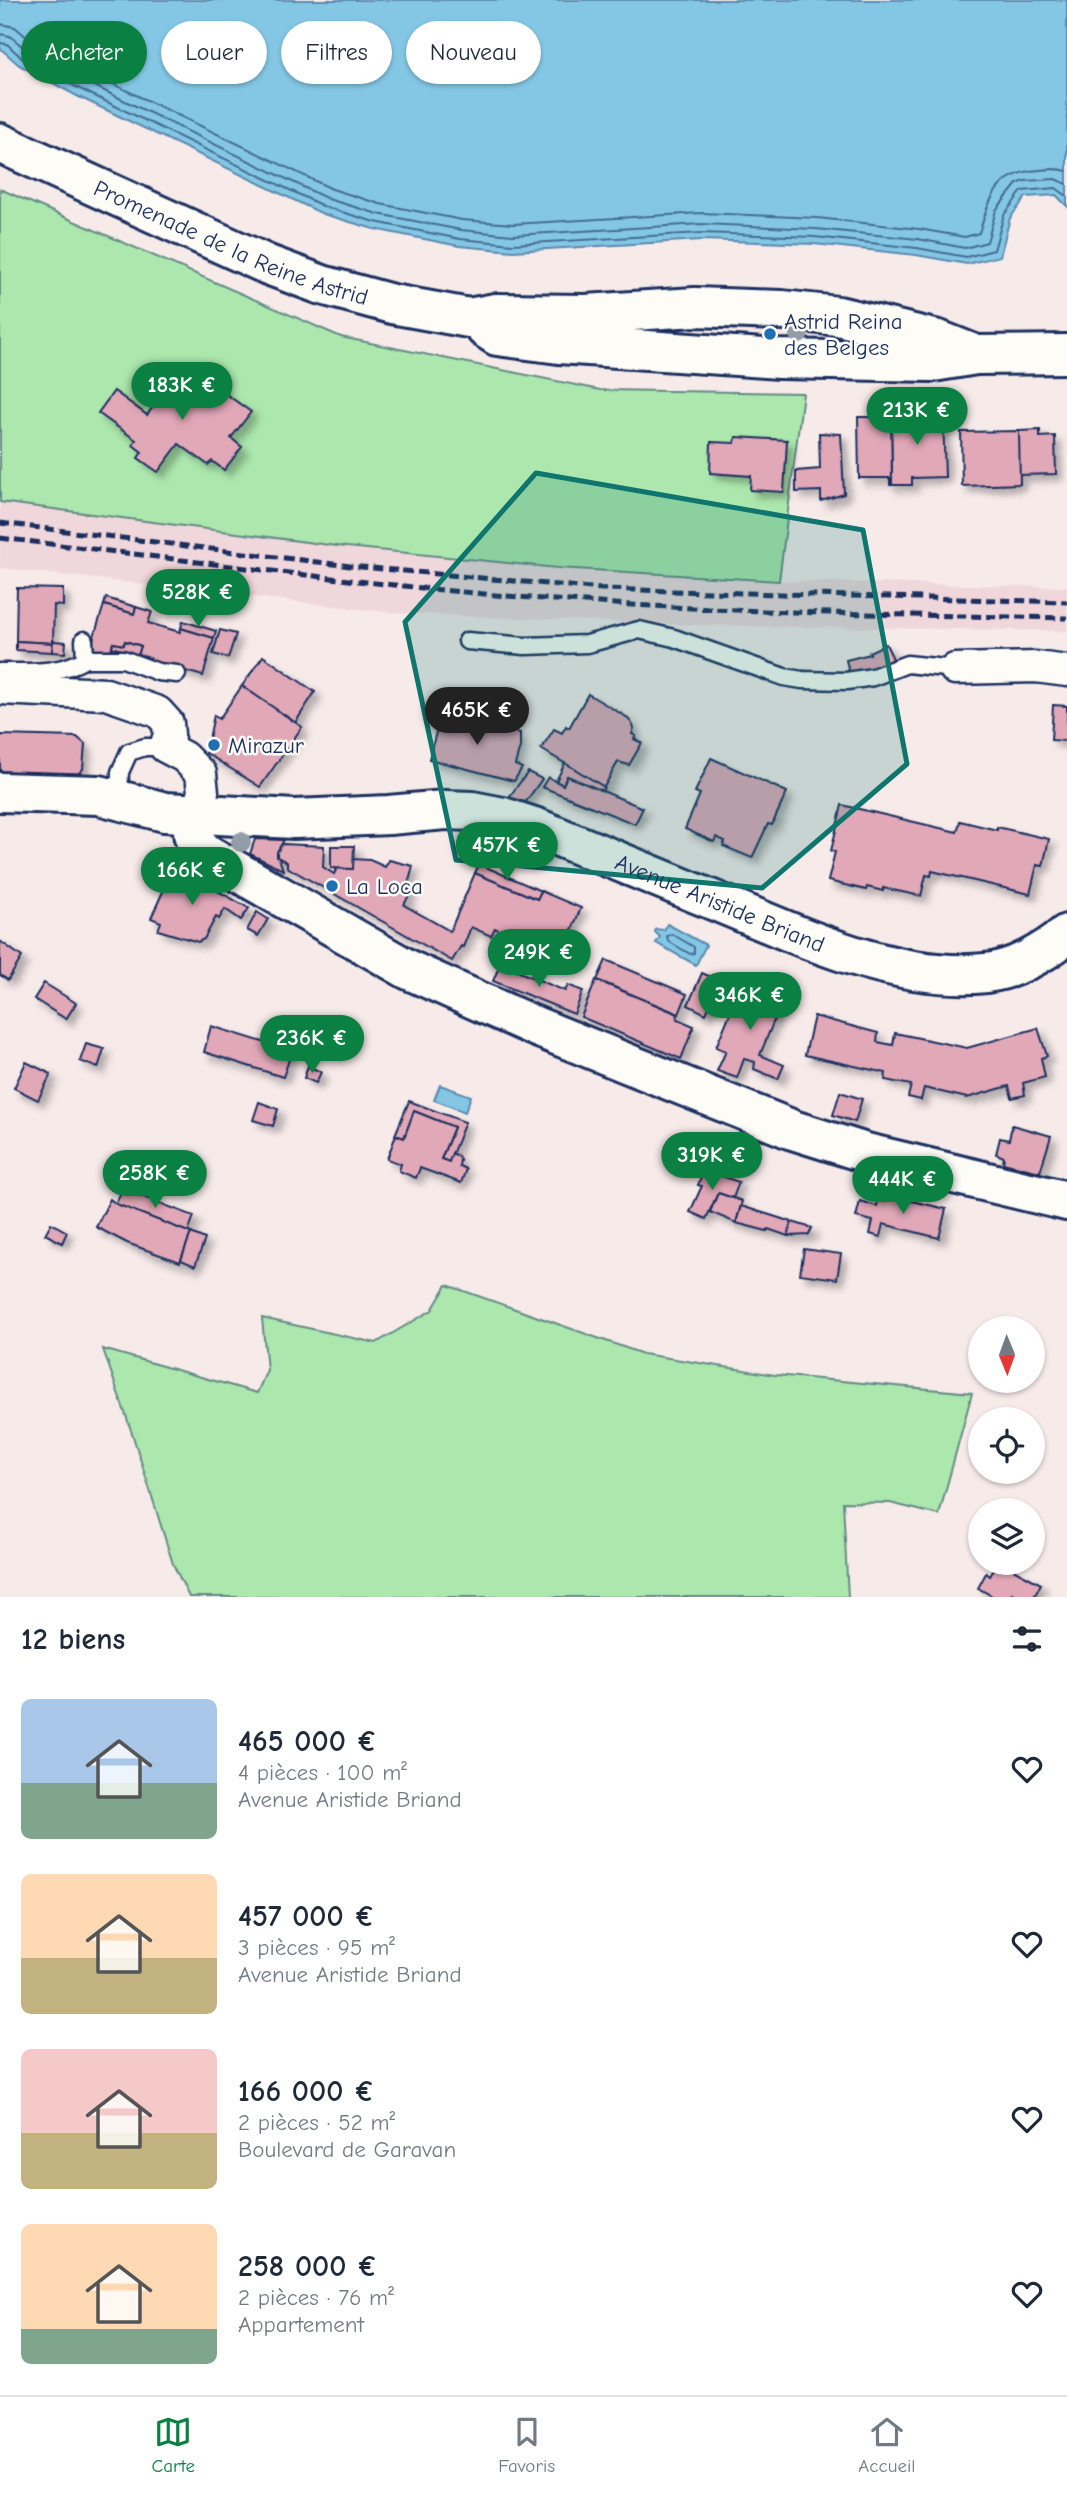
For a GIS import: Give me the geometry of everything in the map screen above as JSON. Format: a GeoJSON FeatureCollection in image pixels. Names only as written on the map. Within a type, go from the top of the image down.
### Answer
{"type":"FeatureCollection","features":[{"type":"Feature","properties":{"kind":"main road","name":"Promenade de la Reine Astrid"},"geometry":{"type":"LineString","coordinates":[[0,143],[268,265],[322,285],[392,304],[469,318],[497,335],[559,344],[695,330],[779,359],[933,362],[976,355],[1067,354]]}},
{"type":"Feature","properties":{"kind":"main road"},"geometry":{"type":"LineString","coordinates":[[0,792],[99,794],[165,812],[196,814],[191,830],[193,841],[205,853],[409,970],[440,985],[793,1130],[866,1153],[1067,1202]]}},
{"type":"Feature","properties":{"kind":"main road","name":"Avenue Aristide Briand"},"geometry":{"type":"LineString","coordinates":[[196,814],[320,819],[445,810],[472,811],[503,817],[537,828],[805,938],[876,961],[939,974],[988,973],[1020,964],[1067,934]]}},
{"type":"Feature","properties":{"kind":"street"},"geometry":{"type":"LineString","coordinates":[[955,669],[1036,667],[1067,671]]}},
{"type":"Feature","properties":{"kind":"street"},"geometry":{"type":"LineString","coordinates":[[0,689],[106,694],[158,712],[168,723],[169,735],[165,747],[184,757],[201,774],[203,792],[196,814]]}},
{"type":"Feature","properties":{"kind":"lane"},"geometry":{"type":"LineString","coordinates":[[467,641],[525,646],[587,644],[639,630],[674,638],[784,677],[802,680],[847,681],[873,677],[907,664],[955,669]]}},
{"type":"Feature","properties":{"kind":"lane"},"geometry":{"type":"LineString","coordinates":[[84,640],[85,659]]}},
{"type":"Feature","properties":{"kind":"lane"},"geometry":{"type":"LineString","coordinates":[[0,672],[45,671],[76,665],[85,659],[122,659],[158,673],[177,674]]}},
{"type":"Feature","properties":{"kind":"lane"},"geometry":{"type":"LineString","coordinates":[[119,800],[120,772],[129,752],[145,747],[165,747]]}},
{"type":"Feature","properties":{"kind":"highlighted area"},"geometry":{"type":"Polygon","coordinates":[[[536,473],[863,530],[907,764],[762,888],[456,860],[405,622],[536,473]]]}},
{"type":"Feature","properties":{"kind":"shaded area"},"geometry":{"type":"Polygon","coordinates":[[[0,502],[337,546],[558,568],[779,581],[1067,587],[1067,631],[695,625],[396,613],[0,568],[0,502]]]}},
{"type":"Feature","properties":{"kind":"green space"},"geometry":{"type":"Polygon","coordinates":[[[0,189],[341,337],[600,390],[803,393],[779,581],[558,568],[337,546],[0,502],[0,189]]]}},
{"type":"Feature","properties":{"kind":"green space"},"geometry":{"type":"Polygon","coordinates":[[[447,1285],[643,1354],[775,1375],[972,1393],[939,1515],[890,1503],[843,1502],[848,1597],[189,1597],[173,1564],[103,1349],[257,1393],[267,1370],[262,1318],[376,1343],[432,1310],[447,1285]]]}},
{"type":"Feature","properties":{"kind":"water"},"geometry":{"type":"Polygon","coordinates":[[[0,0],[1067,0],[1067,206],[1056,195],[1026,197],[1010,218],[1000,256],[967,264],[916,255],[814,244],[702,240],[513,251],[459,246],[374,229],[323,214],[55,84],[147,84],[147,21],[21,21],[21,66],[0,48],[0,0]]]}},
{"type":"Feature","properties":{"kind":"water"},"geometry":{"type":"Polygon","coordinates":[[[667,924],[706,945],[696,965],[656,943],[660,937],[655,932],[656,929],[664,930],[667,924]]]}},
{"type":"Feature","properties":{"kind":"water"},"geometry":{"type":"Polygon","coordinates":[[[440,1085],[471,1096],[465,1112],[434,1100],[440,1085]]]}},
{"type":"Feature","properties":{"kind":"building"},"geometry":{"type":"Polygon","coordinates":[[[184,364],[251,412],[231,438],[242,447],[224,470],[212,461],[208,465],[179,444],[158,472],[138,458],[142,452],[133,445],[136,440],[98,413],[114,391],[147,415],[184,364]]]}},
{"type":"Feature","properties":{"kind":"building"},"geometry":{"type":"Polygon","coordinates":[[[916,411],[916,416],[943,416],[945,477],[912,478],[912,485],[892,485],[891,412],[916,411]]]}},
{"type":"Feature","properties":{"kind":"building"},"geometry":{"type":"Polygon","coordinates":[[[891,412],[892,485],[890,478],[859,478],[858,417],[882,417],[883,413],[891,412]]]}},
{"type":"Feature","properties":{"kind":"building"},"geometry":{"type":"Polygon","coordinates":[[[1040,430],[1040,437],[1055,436],[1056,474],[1019,475],[1019,431],[1040,430]]]}},
{"type":"Feature","properties":{"kind":"building"},"geometry":{"type":"Polygon","coordinates":[[[1019,431],[1020,484],[962,486],[961,432],[1019,431]]]}},
{"type":"Feature","properties":{"kind":"building"},"geometry":{"type":"Polygon","coordinates":[[[819,433],[841,434],[844,494],[821,501],[821,491],[796,492],[796,471],[820,469],[819,433]]]}},
{"type":"Feature","properties":{"kind":"building"},"geometry":{"type":"Polygon","coordinates":[[[736,437],[787,440],[784,492],[750,490],[751,476],[710,473],[711,442],[735,443],[736,437]]]}},
{"type":"Feature","properties":{"kind":"building"},"geometry":{"type":"Polygon","coordinates":[[[17,588],[63,589],[63,606],[54,605],[53,643],[16,641],[17,588]]]}},
{"type":"Feature","properties":{"kind":"building"},"geometry":{"type":"Polygon","coordinates":[[[106,598],[136,607],[134,614],[104,605],[106,598]]]}},
{"type":"Feature","properties":{"kind":"building"},"geometry":{"type":"Polygon","coordinates":[[[104,605],[134,614],[136,607],[152,612],[148,623],[180,632],[181,628],[214,638],[203,676],[172,667],[149,665],[150,658],[138,655],[141,646],[125,641],[124,645],[113,643],[110,654],[90,649],[104,605]]]}},
{"type":"Feature","properties":{"kind":"building"},"geometry":{"type":"Polygon","coordinates":[[[183,621],[216,631],[214,638],[181,628],[183,621]]]}},
{"type":"Feature","properties":{"kind":"building"},"geometry":{"type":"Polygon","coordinates":[[[220,630],[236,634],[228,658],[213,654],[220,630]]]}},
{"type":"Feature","properties":{"kind":"building"},"geometry":{"type":"Polygon","coordinates":[[[16,641],[53,643],[52,652],[16,650],[16,641]]]}},
{"type":"Feature","properties":{"kind":"building"},"geometry":{"type":"Polygon","coordinates":[[[53,641],[66,642],[65,653],[52,652],[53,641]]]}},
{"type":"Feature","properties":{"kind":"building"},"geometry":{"type":"Polygon","coordinates":[[[125,641],[141,646],[138,655],[112,647],[113,643],[124,645],[125,641]]]}},
{"type":"Feature","properties":{"kind":"building"},"geometry":{"type":"Polygon","coordinates":[[[886,644],[896,665],[850,677],[846,660],[870,654],[869,652],[886,644]]]}},
{"type":"Feature","properties":{"kind":"building"},"geometry":{"type":"Polygon","coordinates":[[[263,656],[315,692],[295,723],[242,686],[263,656]]]}},
{"type":"Feature","properties":{"kind":"building"},"geometry":{"type":"Polygon","coordinates":[[[242,686],[302,727],[260,787],[206,753],[214,715],[219,719],[242,686]]]}},
{"type":"Feature","properties":{"kind":"building"},"geometry":{"type":"Polygon","coordinates":[[[588,694],[625,716],[634,728],[634,739],[642,743],[629,765],[618,762],[604,787],[541,749],[554,729],[562,733],[566,726],[569,728],[588,694]]]}},
{"type":"Feature","properties":{"kind":"building"},"geometry":{"type":"Polygon","coordinates":[[[1053,705],[1067,706],[1067,741],[1051,740],[1053,705]]]}},
{"type":"Feature","properties":{"kind":"building"},"geometry":{"type":"Polygon","coordinates":[[[441,713],[520,733],[520,747],[515,765],[522,768],[514,781],[429,759],[441,713]]]}},
{"type":"Feature","properties":{"kind":"building"},"geometry":{"type":"Polygon","coordinates":[[[0,735],[77,737],[85,744],[83,769],[77,775],[0,774],[0,735]]]}},
{"type":"Feature","properties":{"kind":"building"},"geometry":{"type":"Polygon","coordinates":[[[711,758],[787,792],[772,825],[768,824],[752,858],[723,846],[725,841],[716,837],[714,842],[685,829],[700,794],[695,792],[711,758]]]}},
{"type":"Feature","properties":{"kind":"building"},"geometry":{"type":"Polygon","coordinates":[[[565,763],[604,787],[602,791],[567,776],[563,785],[556,781],[565,763]]]}},
{"type":"Feature","properties":{"kind":"building"},"geometry":{"type":"Polygon","coordinates":[[[528,772],[542,779],[522,807],[506,801],[528,772]]]}},
{"type":"Feature","properties":{"kind":"building"},"geometry":{"type":"Polygon","coordinates":[[[567,776],[643,808],[635,824],[542,787],[548,777],[563,785],[567,776]]]}},
{"type":"Feature","properties":{"kind":"building"},"geometry":{"type":"Polygon","coordinates":[[[842,805],[957,832],[960,821],[1049,839],[1043,866],[1037,865],[1030,894],[932,871],[931,876],[926,875],[921,896],[883,888],[883,891],[867,887],[866,890],[828,881],[835,852],[831,851],[842,805]]]}},
{"type":"Feature","properties":{"kind":"building"},"geometry":{"type":"Polygon","coordinates":[[[255,839],[284,840],[277,852],[283,870],[250,854],[255,839]]]}},
{"type":"Feature","properties":{"kind":"building"},"geometry":{"type":"Polygon","coordinates":[[[282,844],[324,846],[323,867],[334,874],[337,868],[353,869],[353,859],[370,860],[385,867],[389,860],[413,866],[407,889],[411,891],[404,905],[450,931],[475,873],[537,899],[541,891],[581,908],[566,944],[555,939],[550,949],[544,946],[535,966],[516,958],[515,962],[492,952],[501,931],[495,928],[491,936],[471,927],[463,947],[461,946],[452,961],[287,867],[287,862],[277,857],[282,844]]]}},
{"type":"Feature","properties":{"kind":"building"},"geometry":{"type":"Polygon","coordinates":[[[331,846],[354,846],[353,869],[331,868],[331,846]]]}},
{"type":"Feature","properties":{"kind":"building"},"geometry":{"type":"Polygon","coordinates":[[[479,864],[541,891],[537,899],[475,873],[479,864]]]}},
{"type":"Feature","properties":{"kind":"building"},"geometry":{"type":"Polygon","coordinates":[[[174,867],[249,908],[241,920],[225,909],[219,919],[216,917],[204,939],[198,942],[158,930],[161,922],[151,918],[174,867]]]}},
{"type":"Feature","properties":{"kind":"building"},"geometry":{"type":"Polygon","coordinates":[[[257,912],[268,919],[258,936],[247,930],[257,912]]]}},
{"type":"Feature","properties":{"kind":"building"},"geometry":{"type":"Polygon","coordinates":[[[0,941],[22,957],[8,980],[0,975],[0,941]]]}},
{"type":"Feature","properties":{"kind":"building"},"geometry":{"type":"Polygon","coordinates":[[[606,960],[687,994],[679,1014],[597,980],[606,960]]]}},
{"type":"Feature","properties":{"kind":"building"},"geometry":{"type":"Polygon","coordinates":[[[500,964],[565,991],[568,985],[583,991],[574,1014],[493,981],[500,964]]]}},
{"type":"Feature","properties":{"kind":"building"},"geometry":{"type":"Polygon","coordinates":[[[702,973],[720,981],[706,1014],[688,1005],[702,973]]]}},
{"type":"Feature","properties":{"kind":"building"},"geometry":{"type":"Polygon","coordinates":[[[596,980],[678,1014],[677,1019],[694,1026],[681,1059],[581,1017],[596,980]]]}},
{"type":"Feature","properties":{"kind":"building"},"geometry":{"type":"Polygon","coordinates":[[[743,982],[783,998],[760,1055],[784,1065],[778,1079],[754,1069],[755,1062],[744,1059],[737,1078],[717,1071],[726,1051],[716,1047],[743,982]]]}},
{"type":"Feature","properties":{"kind":"building"},"geometry":{"type":"Polygon","coordinates":[[[44,983],[76,1003],[66,1019],[34,999],[44,983]]]}},
{"type":"Feature","properties":{"kind":"building"},"geometry":{"type":"Polygon","coordinates":[[[814,1016],[878,1033],[877,1042],[893,1045],[895,1033],[967,1048],[1038,1028],[1047,1056],[1041,1058],[1045,1077],[1023,1083],[1025,1095],[1012,1098],[1009,1086],[967,1098],[924,1088],[921,1100],[908,1097],[911,1085],[885,1080],[886,1073],[805,1055],[814,1016]]]}},
{"type":"Feature","properties":{"kind":"building"},"geometry":{"type":"Polygon","coordinates":[[[211,1026],[292,1051],[283,1077],[204,1052],[211,1026]]]}},
{"type":"Feature","properties":{"kind":"building"},"geometry":{"type":"Polygon","coordinates":[[[86,1044],[104,1049],[98,1068],[80,1061],[86,1044]]]}},
{"type":"Feature","properties":{"kind":"building"},"geometry":{"type":"Polygon","coordinates":[[[26,1062],[51,1074],[38,1100],[14,1088],[26,1062]]]}},
{"type":"Feature","properties":{"kind":"building"},"geometry":{"type":"Polygon","coordinates":[[[308,1066],[321,1072],[316,1083],[304,1078],[308,1066]]]}},
{"type":"Feature","properties":{"kind":"building"},"geometry":{"type":"Polygon","coordinates":[[[840,1092],[862,1099],[855,1122],[833,1115],[840,1092]]]}},
{"type":"Feature","properties":{"kind":"building"},"geometry":{"type":"Polygon","coordinates":[[[409,1101],[465,1122],[449,1162],[441,1159],[454,1127],[414,1111],[404,1138],[395,1135],[409,1101]]]}},
{"type":"Feature","properties":{"kind":"building"},"geometry":{"type":"Polygon","coordinates":[[[259,1102],[278,1109],[273,1126],[253,1120],[259,1102]]]}},
{"type":"Feature","properties":{"kind":"building"},"geometry":{"type":"Polygon","coordinates":[[[414,1111],[454,1127],[441,1159],[449,1162],[452,1153],[458,1156],[459,1166],[466,1169],[461,1183],[420,1168],[416,1178],[399,1171],[401,1164],[387,1159],[396,1135],[404,1138],[414,1111]]]}},
{"type":"Feature","properties":{"kind":"building"},"geometry":{"type":"Polygon","coordinates":[[[1012,1125],[1051,1136],[1040,1172],[1003,1163],[1004,1157],[996,1154],[1000,1138],[1009,1140],[1012,1125]]]}},
{"type":"Feature","properties":{"kind":"building"},"geometry":{"type":"Polygon","coordinates":[[[704,1170],[739,1182],[733,1198],[718,1193],[706,1219],[690,1212],[702,1186],[698,1185],[704,1170]]]}},
{"type":"Feature","properties":{"kind":"building"},"geometry":{"type":"Polygon","coordinates":[[[122,1189],[194,1216],[188,1232],[116,1204],[122,1189]]]}},
{"type":"Feature","properties":{"kind":"building"},"geometry":{"type":"Polygon","coordinates":[[[718,1193],[742,1201],[736,1223],[710,1212],[718,1193]]]}},
{"type":"Feature","properties":{"kind":"building"},"geometry":{"type":"Polygon","coordinates":[[[887,1195],[946,1209],[939,1238],[883,1224],[880,1237],[870,1234],[873,1221],[856,1217],[860,1201],[877,1206],[878,1200],[886,1202],[887,1195]]]}},
{"type":"Feature","properties":{"kind":"building"},"geometry":{"type":"Polygon","coordinates":[[[110,1199],[116,1204],[191,1233],[180,1262],[127,1243],[96,1227],[110,1199]]]}},
{"type":"Feature","properties":{"kind":"building"},"geometry":{"type":"Polygon","coordinates":[[[741,1206],[792,1222],[788,1236],[736,1223],[741,1206]]]}},
{"type":"Feature","properties":{"kind":"building"},"geometry":{"type":"Polygon","coordinates":[[[792,1222],[812,1228],[809,1235],[788,1236],[792,1222]]]}},
{"type":"Feature","properties":{"kind":"building"},"geometry":{"type":"Polygon","coordinates":[[[51,1223],[67,1232],[62,1243],[45,1234],[51,1223]]]}},
{"type":"Feature","properties":{"kind":"building"},"geometry":{"type":"Polygon","coordinates":[[[191,1233],[205,1239],[195,1266],[181,1260],[191,1233]]]}},
{"type":"Feature","properties":{"kind":"building"},"geometry":{"type":"Polygon","coordinates":[[[804,1249],[841,1254],[837,1279],[800,1274],[804,1249]]]}},
{"type":"Feature","properties":{"kind":"building"},"geometry":{"type":"Polygon","coordinates":[[[985,1575],[1024,1575],[1041,1584],[1034,1597],[1019,1597],[1012,1593],[1009,1597],[994,1597],[978,1588],[985,1575]]]}},
{"type":"Feature","properties":{"kind":"railway"},"geometry":{"type":"LineString","coordinates":[[0,523],[350,566],[602,589],[1067,602]]}},
{"type":"Feature","properties":{"kind":"railway"},"geometry":{"type":"LineString","coordinates":[[0,538],[374,583],[599,603],[833,613],[1067,618]]}},
{"type":"Feature","properties":{"kind":"place","name":"Astrid Reina des Belges"},"geometry":{"type":"Point","coordinates":[770,334]}},
{"type":"Feature","properties":{"kind":"place","name":"Mirazur"},"geometry":{"type":"Point","coordinates":[214,745]}},
{"type":"Feature","properties":{"kind":"place","name":"La Loca"},"geometry":{"type":"Point","coordinates":[332,886]}}]}
